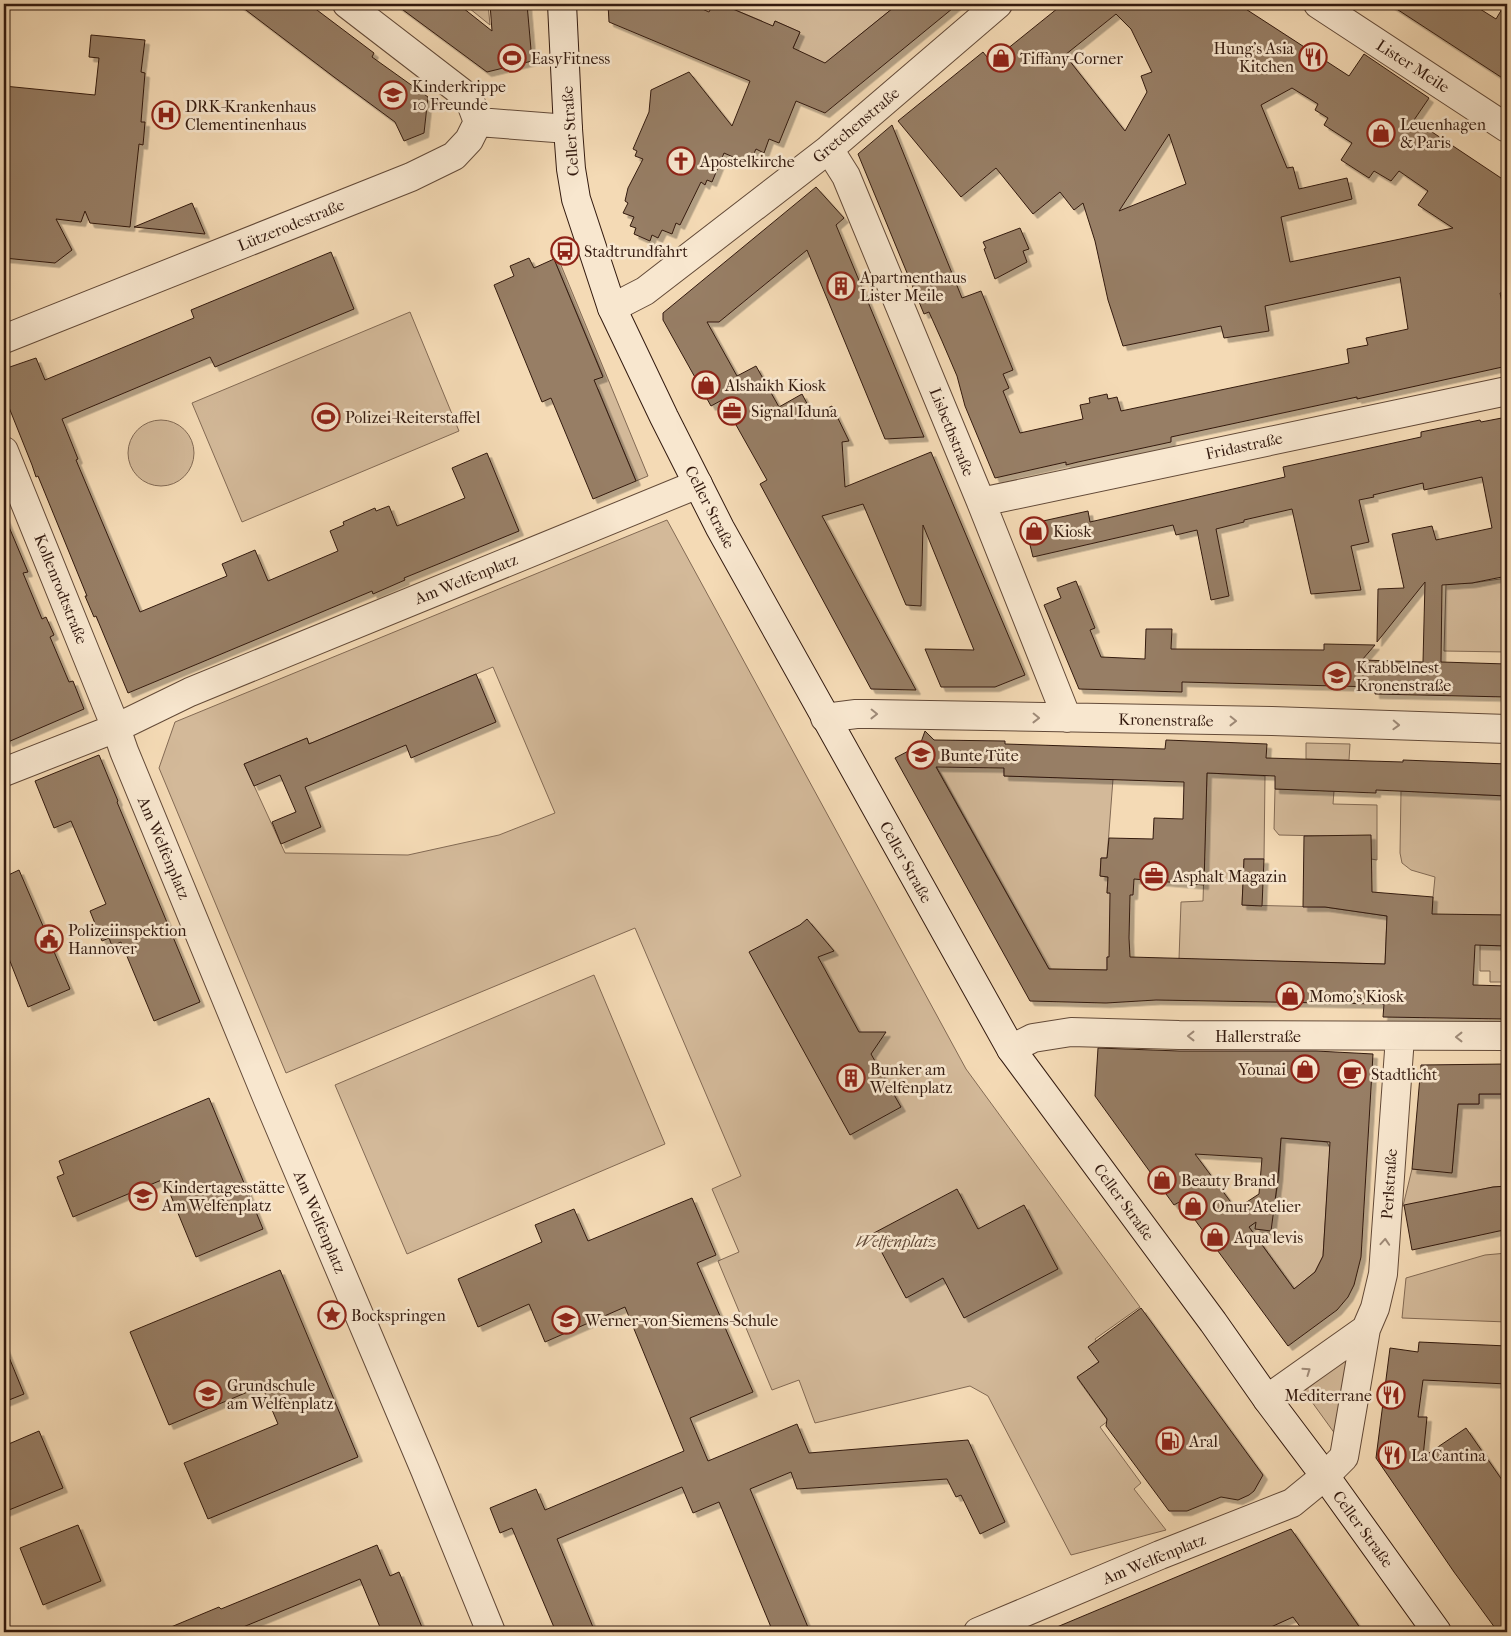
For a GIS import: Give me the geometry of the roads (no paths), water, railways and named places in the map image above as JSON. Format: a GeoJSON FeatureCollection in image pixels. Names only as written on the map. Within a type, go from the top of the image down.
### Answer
{"type":"FeatureCollection","features":[{"type":"Feature","properties":{"kind":"street"},"geometry":{"type":"LineString","coordinates":[[346,4],[469,98],[478,122],[568,129]]}},
{"type":"Feature","properties":{"kind":"street","name":"Celler Straße"},"geometry":{"type":"LineString","coordinates":[[562,4],[568,129],[576,199],[612,308],[698,484],[825,718],[1011,1049],[1213,1322],[1267,1399],[1326,1476],[1437,1632]]}},
{"type":"Feature","properties":{"kind":"street","name":"Gretchenstraße"},"geometry":{"type":"LineString","coordinates":[[612,308],[645,291],[829,149],[998,4]]}},
{"type":"Feature","properties":{"kind":"street","name":"Lister Meile"},"geometry":{"type":"LineString","coordinates":[[1318,4],[1507,128]]}},
{"type":"Feature","properties":{"kind":"street","name":"Lützerodestraße"},"geometry":{"type":"LineString","coordinates":[[4,339],[411,177],[454,156],[469,140],[478,122]]}},
{"type":"Feature","properties":{"kind":"street","name":"Lisbethstraße"},"geometry":{"type":"LineString","coordinates":[[829,149],[846,176],[981,502],[1067,718]]}},
{"type":"Feature","properties":{"kind":"street","name":"Fridastraße"},"geometry":{"type":"LineString","coordinates":[[981,502],[1507,391]]}},
{"type":"Feature","properties":{"kind":"street","name":"Kollenrodtstraße"},"geometry":{"type":"LineString","coordinates":[[4,451],[116,728]]}},
{"type":"Feature","properties":{"kind":"street","name":"Am Welfenplatz"},"geometry":{"type":"LineString","coordinates":[[491,1632],[422,1461],[268,1100],[116,728],[190,692],[698,484]]}},
{"type":"Feature","properties":{"kind":"street","name":"Kronenstraße"},"geometry":{"type":"LineString","coordinates":[[825,718],[864,714],[1272,721],[1507,729]]}},
{"type":"Feature","properties":{"kind":"street"},"geometry":{"type":"LineString","coordinates":[[4,772],[116,728]]}},
{"type":"Feature","properties":{"kind":"street","name":"Hallerstraße"},"geometry":{"type":"LineString","coordinates":[[1011,1049],[1034,1038],[1071,1032],[1179,1036],[1507,1036]]}},
{"type":"Feature","properties":{"kind":"street","name":"Perlstraße"},"geometry":{"type":"LineString","coordinates":[[1326,1476],[1344,1457],[1366,1329],[1375,1308],[1382,1274],[1400,1037]]}},
{"type":"Feature","properties":{"kind":"street"},"geometry":{"type":"LineString","coordinates":[[1267,1399],[1366,1329]]}},
{"type":"Feature","properties":{"kind":"street","name":"Am Welfenplatz"},"geometry":{"type":"LineString","coordinates":[[978,1632],[1160,1555],[1292,1503],[1326,1476]]}},
{"type":"Feature","properties":{"kind":"place","name":"Hung's Asia Kitchen"},"geometry":{"type":"Point","coordinates":[1313,57]}},
{"type":"Feature","properties":{"kind":"place","name":"EasyFitness"},"geometry":{"type":"Point","coordinates":[512,58]}},
{"type":"Feature","properties":{"kind":"place","name":"Tiffany-Corner"},"geometry":{"type":"Point","coordinates":[1001,58]}},
{"type":"Feature","properties":{"kind":"place","name":"Kinderkrippe 10 Freunde"},"geometry":{"type":"Point","coordinates":[393,95]}},
{"type":"Feature","properties":{"kind":"place","name":"DRK-Krankenhaus Clementinenhaus"},"geometry":{"type":"Point","coordinates":[166,115]}},
{"type":"Feature","properties":{"kind":"place","name":"Leuenhagen & Paris"},"geometry":{"type":"Point","coordinates":[1381,133]}},
{"type":"Feature","properties":{"kind":"place","name":"Apostelkirche"},"geometry":{"type":"Point","coordinates":[681,161]}},
{"type":"Feature","properties":{"kind":"place","name":"Stadtrundfahrt"},"geometry":{"type":"Point","coordinates":[565,251]}},
{"type":"Feature","properties":{"kind":"place","name":"Apartmenthaus Lister Meile"},"geometry":{"type":"Point","coordinates":[841,286]}},
{"type":"Feature","properties":{"kind":"place","name":"Alshaikh Kiosk"},"geometry":{"type":"Point","coordinates":[706,385]}},
{"type":"Feature","properties":{"kind":"place","name":"Signal Iduna"},"geometry":{"type":"Point","coordinates":[732,411]}},
{"type":"Feature","properties":{"kind":"place","name":"Polizei-Reiterstaffel"},"geometry":{"type":"Point","coordinates":[326,417]}},
{"type":"Feature","properties":{"kind":"place","name":"Kiosk"},"geometry":{"type":"Point","coordinates":[1034,531]}},
{"type":"Feature","properties":{"kind":"place","name":"Krabbelnest Kronenstraße"},"geometry":{"type":"Point","coordinates":[1337,676]}},
{"type":"Feature","properties":{"kind":"place","name":"Bunte Tüte"},"geometry":{"type":"Point","coordinates":[921,755]}},
{"type":"Feature","properties":{"kind":"place","name":"Asphalt Magazin"},"geometry":{"type":"Point","coordinates":[1154,876]}},
{"type":"Feature","properties":{"kind":"place","name":"Polizeiinspektion Hannover"},"geometry":{"type":"Point","coordinates":[49,939]}},
{"type":"Feature","properties":{"kind":"place","name":"Momo's Kiosk"},"geometry":{"type":"Point","coordinates":[1290,996]}},
{"type":"Feature","properties":{"kind":"place","name":"Younai"},"geometry":{"type":"Point","coordinates":[1305,1069]}},
{"type":"Feature","properties":{"kind":"place","name":"Stadtlicht"},"geometry":{"type":"Point","coordinates":[1352,1074]}},
{"type":"Feature","properties":{"kind":"place","name":"Bunker am Welfenplatz"},"geometry":{"type":"Point","coordinates":[851,1078]}},
{"type":"Feature","properties":{"kind":"place","name":"Beauty Brand"},"geometry":{"type":"Point","coordinates":[1162,1180]}},
{"type":"Feature","properties":{"kind":"place","name":"Kindertagesstätte Am Welfenplatz"},"geometry":{"type":"Point","coordinates":[143,1196]}},
{"type":"Feature","properties":{"kind":"place","name":"Onur Atelier"},"geometry":{"type":"Point","coordinates":[1193,1206]}},
{"type":"Feature","properties":{"kind":"place","name":"Aqua levis"},"geometry":{"type":"Point","coordinates":[1215,1237]}},
{"type":"Feature","properties":{"kind":"place","name":"Bockspringen"},"geometry":{"type":"Point","coordinates":[332,1315]}},
{"type":"Feature","properties":{"kind":"place","name":"Werner-von-Siemens-Schule"},"geometry":{"type":"Point","coordinates":[566,1320]}},
{"type":"Feature","properties":{"kind":"place","name":"Grundschule am Welfenplatz"},"geometry":{"type":"Point","coordinates":[208,1394]}},
{"type":"Feature","properties":{"kind":"place","name":"Mediterrane"},"geometry":{"type":"Point","coordinates":[1391,1395]}},
{"type":"Feature","properties":{"kind":"place","name":"Aral"},"geometry":{"type":"Point","coordinates":[1170,1441]}},
{"type":"Feature","properties":{"kind":"place","name":"La Cantina"},"geometry":{"type":"Point","coordinates":[1392,1455]}},
{"type":"Feature","properties":{"kind":"park label","name":"Welfenplatz"},"geometry":{"type":"Point","coordinates":[896,1241]}}]}
